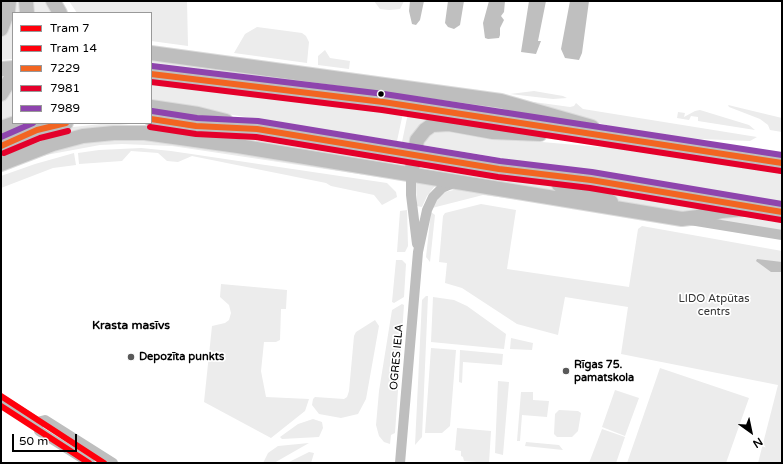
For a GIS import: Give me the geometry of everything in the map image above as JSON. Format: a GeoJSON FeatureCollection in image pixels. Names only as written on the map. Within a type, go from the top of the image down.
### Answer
{"type":"FeatureCollection","features":[{"type":"Feature","properties":{"kind":"highway"},"geometry":{"type":"LineString","coordinates":[[1,29],[8,12],[9,1]]}},
{"type":"Feature","properties":{"kind":"highway"},"geometry":{"type":"LineString","coordinates":[[26,1],[27,12]]}},
{"type":"Feature","properties":{"kind":"highway"},"geometry":{"type":"LineString","coordinates":[[53,1],[59,12]]}},
{"type":"Feature","properties":{"kind":"highway"},"geometry":{"type":"LineString","coordinates":[[153,54],[501,101],[560,117],[629,139]]}},
{"type":"Feature","properties":{"kind":"highway"},"geometry":{"type":"LineString","coordinates":[[1,94],[6,70]]}},
{"type":"Feature","properties":{"kind":"highway"},"geometry":{"type":"LineString","coordinates":[[152,74],[383,102],[782,163]]}},
{"type":"Feature","properties":{"kind":"highway"},"geometry":{"type":"LineString","coordinates":[[152,107],[198,114],[257,129],[499,168],[591,180],[782,212]]}},
{"type":"Feature","properties":{"kind":"highway"},"geometry":{"type":"LineString","coordinates":[[152,119],[196,126],[257,129]]}},
{"type":"Feature","properties":{"kind":"highway"},"geometry":{"type":"LineString","coordinates":[[1,146],[37,130],[62,124]]}},
{"type":"Feature","properties":{"kind":"highway"},"geometry":{"type":"LineString","coordinates":[[411,175],[417,140],[421,134],[432,126],[439,124],[493,132],[629,139]]}},
{"type":"Feature","properties":{"kind":"highway"},"geometry":{"type":"LineString","coordinates":[[1,164],[53,144],[83,136],[114,132],[161,134],[682,219],[722,211],[755,208]]}},
{"type":"Feature","properties":{"kind":"highway"},"geometry":{"type":"LineString","coordinates":[[499,168],[545,182],[578,188],[633,212]]}},
{"type":"Feature","properties":{"kind":"street","name":"OGRES IELA"},"geometry":{"type":"LineString","coordinates":[[411,175],[411,195],[418,252]]}},
{"type":"Feature","properties":{"kind":"street","name":"OGRES IELA"},"geometry":{"type":"LineString","coordinates":[[400,463],[418,252],[427,210],[433,198],[442,188],[456,182]]}},
{"type":"Feature","properties":{"kind":"street"},"geometry":{"type":"LineString","coordinates":[[682,219],[782,235]]}},
{"type":"Feature","properties":{"kind":"street"},"geometry":{"type":"LineString","coordinates":[[1,398],[37,422],[39,431],[90,463]]}},
{"type":"Feature","properties":{"kind":"street"},"geometry":{"type":"LineString","coordinates":[[37,422],[45,420],[113,463]]}},
{"type":"Feature","properties":{"kind":"green space"},"geometry":{"type":"Polygon","coordinates":[[[15,1],[47,1],[53,12],[12,12],[12,59],[1,60],[1,37],[7,28],[15,1]]]}},
{"type":"Feature","properties":{"kind":"green space"},"geometry":{"type":"Polygon","coordinates":[[[69,1],[187,1],[188,46],[152,41],[152,12],[76,12],[69,1]]]}},
{"type":"Feature","properties":{"kind":"green space"},"geometry":{"type":"Polygon","coordinates":[[[374,1],[404,1],[400,9],[389,10],[380,9],[374,1]]]}},
{"type":"Feature","properties":{"kind":"green space"},"geometry":{"type":"Polygon","coordinates":[[[257,27],[302,33],[306,36],[309,42],[307,63],[234,53],[245,34],[257,27]]]}},
{"type":"Feature","properties":{"kind":"green space"},"geometry":{"type":"Polygon","coordinates":[[[325,50],[330,58],[350,61],[349,69],[318,65],[318,56],[325,50]]]}},
{"type":"Feature","properties":{"kind":"green space"},"geometry":{"type":"Polygon","coordinates":[[[152,59],[408,92],[407,98],[152,67],[152,59]]]}},
{"type":"Feature","properties":{"kind":"green space"},"geometry":{"type":"Polygon","coordinates":[[[12,78],[12,120],[6,131],[24,124],[42,124],[1,139],[1,79],[12,78]]]}},
{"type":"Feature","properties":{"kind":"green space"},"geometry":{"type":"Polygon","coordinates":[[[152,82],[348,105],[403,113],[397,141],[152,102],[152,82]]]}},
{"type":"Feature","properties":{"kind":"green space"},"geometry":{"type":"Polygon","coordinates":[[[534,91],[567,98],[553,99],[510,94],[534,91]]]}},
{"type":"Feature","properties":{"kind":"green space"},"geometry":{"type":"Polygon","coordinates":[[[412,93],[501,105],[558,121],[411,98],[412,93]]]}},
{"type":"Feature","properties":{"kind":"green space"},"geometry":{"type":"Polygon","coordinates":[[[534,102],[570,107],[574,106],[576,103],[583,109],[757,137],[750,141],[676,138],[653,135],[617,128],[533,105],[534,102]]]}},
{"type":"Feature","properties":{"kind":"green space"},"geometry":{"type":"Polygon","coordinates":[[[728,105],[782,118],[782,132],[770,130],[768,125],[760,119],[729,107],[728,105]]]}},
{"type":"Feature","properties":{"kind":"green space"},"geometry":{"type":"Polygon","coordinates":[[[700,110],[749,125],[755,130],[698,121],[698,117],[691,116],[689,120],[677,118],[678,112],[685,113],[684,117],[700,110]]]}},
{"type":"Feature","properties":{"kind":"green space"},"geometry":{"type":"Polygon","coordinates":[[[408,113],[434,118],[417,128],[409,143],[402,142],[408,113]]]}},
{"type":"Feature","properties":{"kind":"green space"},"geometry":{"type":"Polygon","coordinates":[[[101,124],[120,124],[207,133],[392,161],[385,178],[172,146],[122,144],[100,145],[46,155],[1,171],[1,152],[17,144],[64,128],[101,124]]]}},
{"type":"Feature","properties":{"kind":"green space"},"geometry":{"type":"Polygon","coordinates":[[[437,130],[454,130],[530,141],[670,153],[782,171],[782,204],[422,145],[430,134],[437,130]]]}},
{"type":"Feature","properties":{"kind":"green space"},"geometry":{"type":"Polygon","coordinates":[[[141,148],[171,151],[387,183],[396,192],[397,197],[382,205],[374,195],[331,186],[326,183],[192,156],[178,162],[167,161],[158,153],[131,151],[122,161],[79,164],[78,153],[99,150],[141,148]]]}},
{"type":"Feature","properties":{"kind":"green space"},"geometry":{"type":"Polygon","coordinates":[[[74,153],[76,165],[53,168],[1,188],[1,176],[35,164],[74,153]]]}},
{"type":"Feature","properties":{"kind":"green space"},"geometry":{"type":"Polygon","coordinates":[[[429,166],[556,187],[595,199],[439,173],[429,166]]]}},
{"type":"Feature","properties":{"kind":"green space"},"geometry":{"type":"Polygon","coordinates":[[[418,182],[435,186],[427,196],[422,207],[417,206],[416,184],[418,182]]]}},
{"type":"Feature","properties":{"kind":"green space"},"geometry":{"type":"Polygon","coordinates":[[[462,188],[520,200],[483,195],[432,208],[435,200],[445,192],[462,188]]]}},
{"type":"Feature","properties":{"kind":"green space"},"geometry":{"type":"Polygon","coordinates":[[[589,189],[716,207],[692,214],[628,205],[589,189]]]}},
{"type":"Feature","properties":{"kind":"green space","name":"LIDO Atpūtas centrs"},"geometry":{"type":"Polygon","coordinates":[[[481,204],[516,210],[507,269],[629,287],[638,229],[642,226],[782,251],[782,463],[758,463],[778,385],[621,354],[628,307],[565,297],[558,335],[517,324],[462,288],[445,283],[447,263],[439,262],[443,216],[445,213],[481,204]]]}},
{"type":"Feature","properties":{"kind":"green space"},"geometry":{"type":"Polygon","coordinates":[[[407,210],[408,246],[405,252],[397,252],[400,211],[407,210]]]}},
{"type":"Feature","properties":{"kind":"green space"},"geometry":{"type":"Polygon","coordinates":[[[431,212],[435,215],[430,262],[426,257],[431,212]]]}},
{"type":"Feature","properties":{"kind":"green space"},"geometry":{"type":"Polygon","coordinates":[[[735,216],[782,223],[782,231],[714,220],[735,216]]]}},
{"type":"Feature","properties":{"kind":"green space"},"geometry":{"type":"Polygon","coordinates":[[[396,260],[402,260],[406,264],[404,297],[394,303],[392,302],[396,260]]]}},
{"type":"Feature","properties":{"kind":"green space"},"geometry":{"type":"Polygon","coordinates":[[[221,284],[287,290],[286,309],[281,309],[280,340],[276,342],[264,342],[261,371],[266,397],[309,399],[305,411],[271,438],[204,402],[212,326],[225,323],[229,320],[231,313],[229,305],[220,297],[221,284]]]}},
{"type":"Feature","properties":{"kind":"green space"},"geometry":{"type":"Polygon","coordinates":[[[428,296],[422,437],[415,445],[422,300],[428,296]]]}},
{"type":"Feature","properties":{"kind":"green space"},"geometry":{"type":"Polygon","coordinates":[[[433,297],[454,300],[467,306],[506,334],[504,349],[431,342],[433,297]]]}},
{"type":"Feature","properties":{"kind":"green space"},"geometry":{"type":"Polygon","coordinates":[[[402,304],[404,305],[395,433],[391,435],[390,444],[384,442],[379,436],[376,425],[379,391],[392,310],[402,304]]]}},
{"type":"Feature","properties":{"kind":"green space"},"geometry":{"type":"Polygon","coordinates":[[[375,320],[379,326],[366,399],[358,414],[341,418],[319,414],[312,405],[315,397],[344,399],[347,397],[349,391],[354,336],[356,332],[375,320]]]}},
{"type":"Feature","properties":{"kind":"green space"},"geometry":{"type":"Polygon","coordinates":[[[511,338],[533,343],[532,350],[510,349],[511,338]]]}},
{"type":"Feature","properties":{"kind":"green space"},"geometry":{"type":"Polygon","coordinates":[[[431,348],[456,350],[450,426],[442,433],[425,433],[431,348]]]}},
{"type":"Feature","properties":{"kind":"green space"},"geometry":{"type":"Polygon","coordinates":[[[460,350],[503,354],[502,365],[463,362],[462,383],[459,382],[460,350]]]}},
{"type":"Feature","properties":{"kind":"green space"},"geometry":{"type":"Polygon","coordinates":[[[660,368],[749,398],[726,463],[627,463],[660,368]]]}},
{"type":"Feature","properties":{"kind":"green space"},"geometry":{"type":"Polygon","coordinates":[[[498,381],[509,382],[503,455],[495,453],[498,381]]]}},
{"type":"Feature","properties":{"kind":"green space"},"geometry":{"type":"Polygon","coordinates":[[[615,390],[639,398],[625,436],[602,427],[615,390]]]}},
{"type":"Feature","properties":{"kind":"green space"},"geometry":{"type":"Polygon","coordinates":[[[521,392],[533,392],[533,400],[549,401],[547,417],[522,415],[520,441],[517,441],[521,392]]]}},
{"type":"Feature","properties":{"kind":"green space"},"geometry":{"type":"Polygon","coordinates":[[[559,410],[578,411],[581,413],[578,431],[572,437],[557,437],[554,434],[555,414],[559,410]]]}},
{"type":"Feature","properties":{"kind":"green space"},"geometry":{"type":"Polygon","coordinates":[[[313,419],[322,422],[323,428],[319,437],[282,439],[280,437],[298,424],[313,419]]]}},
{"type":"Feature","properties":{"kind":"green space"},"geometry":{"type":"Polygon","coordinates":[[[457,428],[491,431],[489,463],[464,461],[463,457],[461,456],[461,451],[455,450],[457,428]]]}},
{"type":"Feature","properties":{"kind":"green space"},"geometry":{"type":"Polygon","coordinates":[[[602,429],[625,437],[616,463],[589,463],[602,429]]]}},
{"type":"Feature","properties":{"kind":"green space"},"geometry":{"type":"Polygon","coordinates":[[[526,442],[559,445],[563,450],[525,446],[526,442]]]}},
{"type":"Feature","properties":{"kind":"green space"},"geometry":{"type":"Polygon","coordinates":[[[309,443],[274,463],[263,463],[268,453],[278,446],[309,443]]]}},
{"type":"Feature","properties":{"kind":"green space"},"geometry":{"type":"Polygon","coordinates":[[[309,452],[314,453],[311,463],[287,463],[309,452]]]}},
{"type":"Feature","properties":{"kind":"shaded area"},"geometry":{"type":"Polygon","coordinates":[[[410,1],[424,1],[420,20],[416,25],[412,24],[409,11],[410,1]]]}},
{"type":"Feature","properties":{"kind":"shaded area"},"geometry":{"type":"Polygon","coordinates":[[[448,1],[464,1],[460,25],[454,29],[448,27],[445,23],[448,1]]]}},
{"type":"Feature","properties":{"kind":"shaded area"},"geometry":{"type":"Polygon","coordinates":[[[489,1],[505,1],[504,12],[501,16],[504,20],[500,28],[499,38],[485,38],[483,23],[489,1]]]}},
{"type":"Feature","properties":{"kind":"shaded area"},"geometry":{"type":"Polygon","coordinates":[[[529,1],[546,1],[538,41],[541,41],[536,54],[521,52],[529,1]]]}},
{"type":"Feature","properties":{"kind":"shaded area"},"geometry":{"type":"Polygon","coordinates":[[[570,1],[589,1],[582,53],[579,60],[565,58],[561,49],[570,1]]]}},
{"type":"Feature","properties":{"kind":"shaded area"},"geometry":{"type":"Polygon","coordinates":[[[757,259],[782,262],[782,272],[771,272],[756,261],[757,259]]]}},
{"type":"Feature","properties":{"kind":"tram line","name":"7"},"geometry":{"type":"LineString","coordinates":[[1,396],[104,463]]}},
{"type":"Feature","properties":{"kind":"tram line","name":"14"},"geometry":{"type":"LineString","coordinates":[[1,406],[89,463]]}},
{"type":"Feature","properties":{"kind":"transit line","name":"7989"},"geometry":{"type":"LineString","coordinates":[[152,66],[384,94],[782,155]]}},
{"type":"Feature","properties":{"kind":"transit line","name":"7229"},"geometry":{"type":"LineString","coordinates":[[152,74],[383,102],[782,163]]}},
{"type":"Feature","properties":{"kind":"transit line","name":"7981"},"geometry":{"type":"LineString","coordinates":[[152,82],[382,110],[781,171]]}},
{"type":"Feature","properties":{"kind":"transit line","name":"7989"},"geometry":{"type":"LineString","coordinates":[[152,111],[197,118],[258,121],[500,161],[592,172],[782,204]]}},
{"type":"Feature","properties":{"kind":"transit line","name":"7229"},"geometry":{"type":"LineString","coordinates":[[152,119],[196,126],[257,129],[499,169],[591,180],[782,212]]}},
{"type":"Feature","properties":{"kind":"transit line","name":"7989"},"geometry":{"type":"LineString","coordinates":[[1,137],[31,124]]}},
{"type":"Feature","properties":{"kind":"transit line","name":"7229"},"geometry":{"type":"LineString","coordinates":[[1,146],[37,130],[62,124]]}},
{"type":"Feature","properties":{"kind":"transit line","name":"7981"},"geometry":{"type":"LineString","coordinates":[[150,127],[196,134],[256,137],[498,177],[590,188],[781,220]]}},
{"type":"Feature","properties":{"kind":"transit line","name":"7981"},"geometry":{"type":"LineString","coordinates":[[4,153],[40,138],[68,131]]}},
{"type":"Feature","properties":{"kind":"place","name":"Depozīta punkts"},"geometry":{"type":"Point","coordinates":[131,357]}},
{"type":"Feature","properties":{"kind":"place","name":"Rīgas 75. pamatskola"},"geometry":{"type":"Point","coordinates":[566,371]}},
{"type":"Feature","properties":{"kind":"district","name":"Krasta masīvs"},"geometry":{"type":"Point","coordinates":[131,326]}}]}
